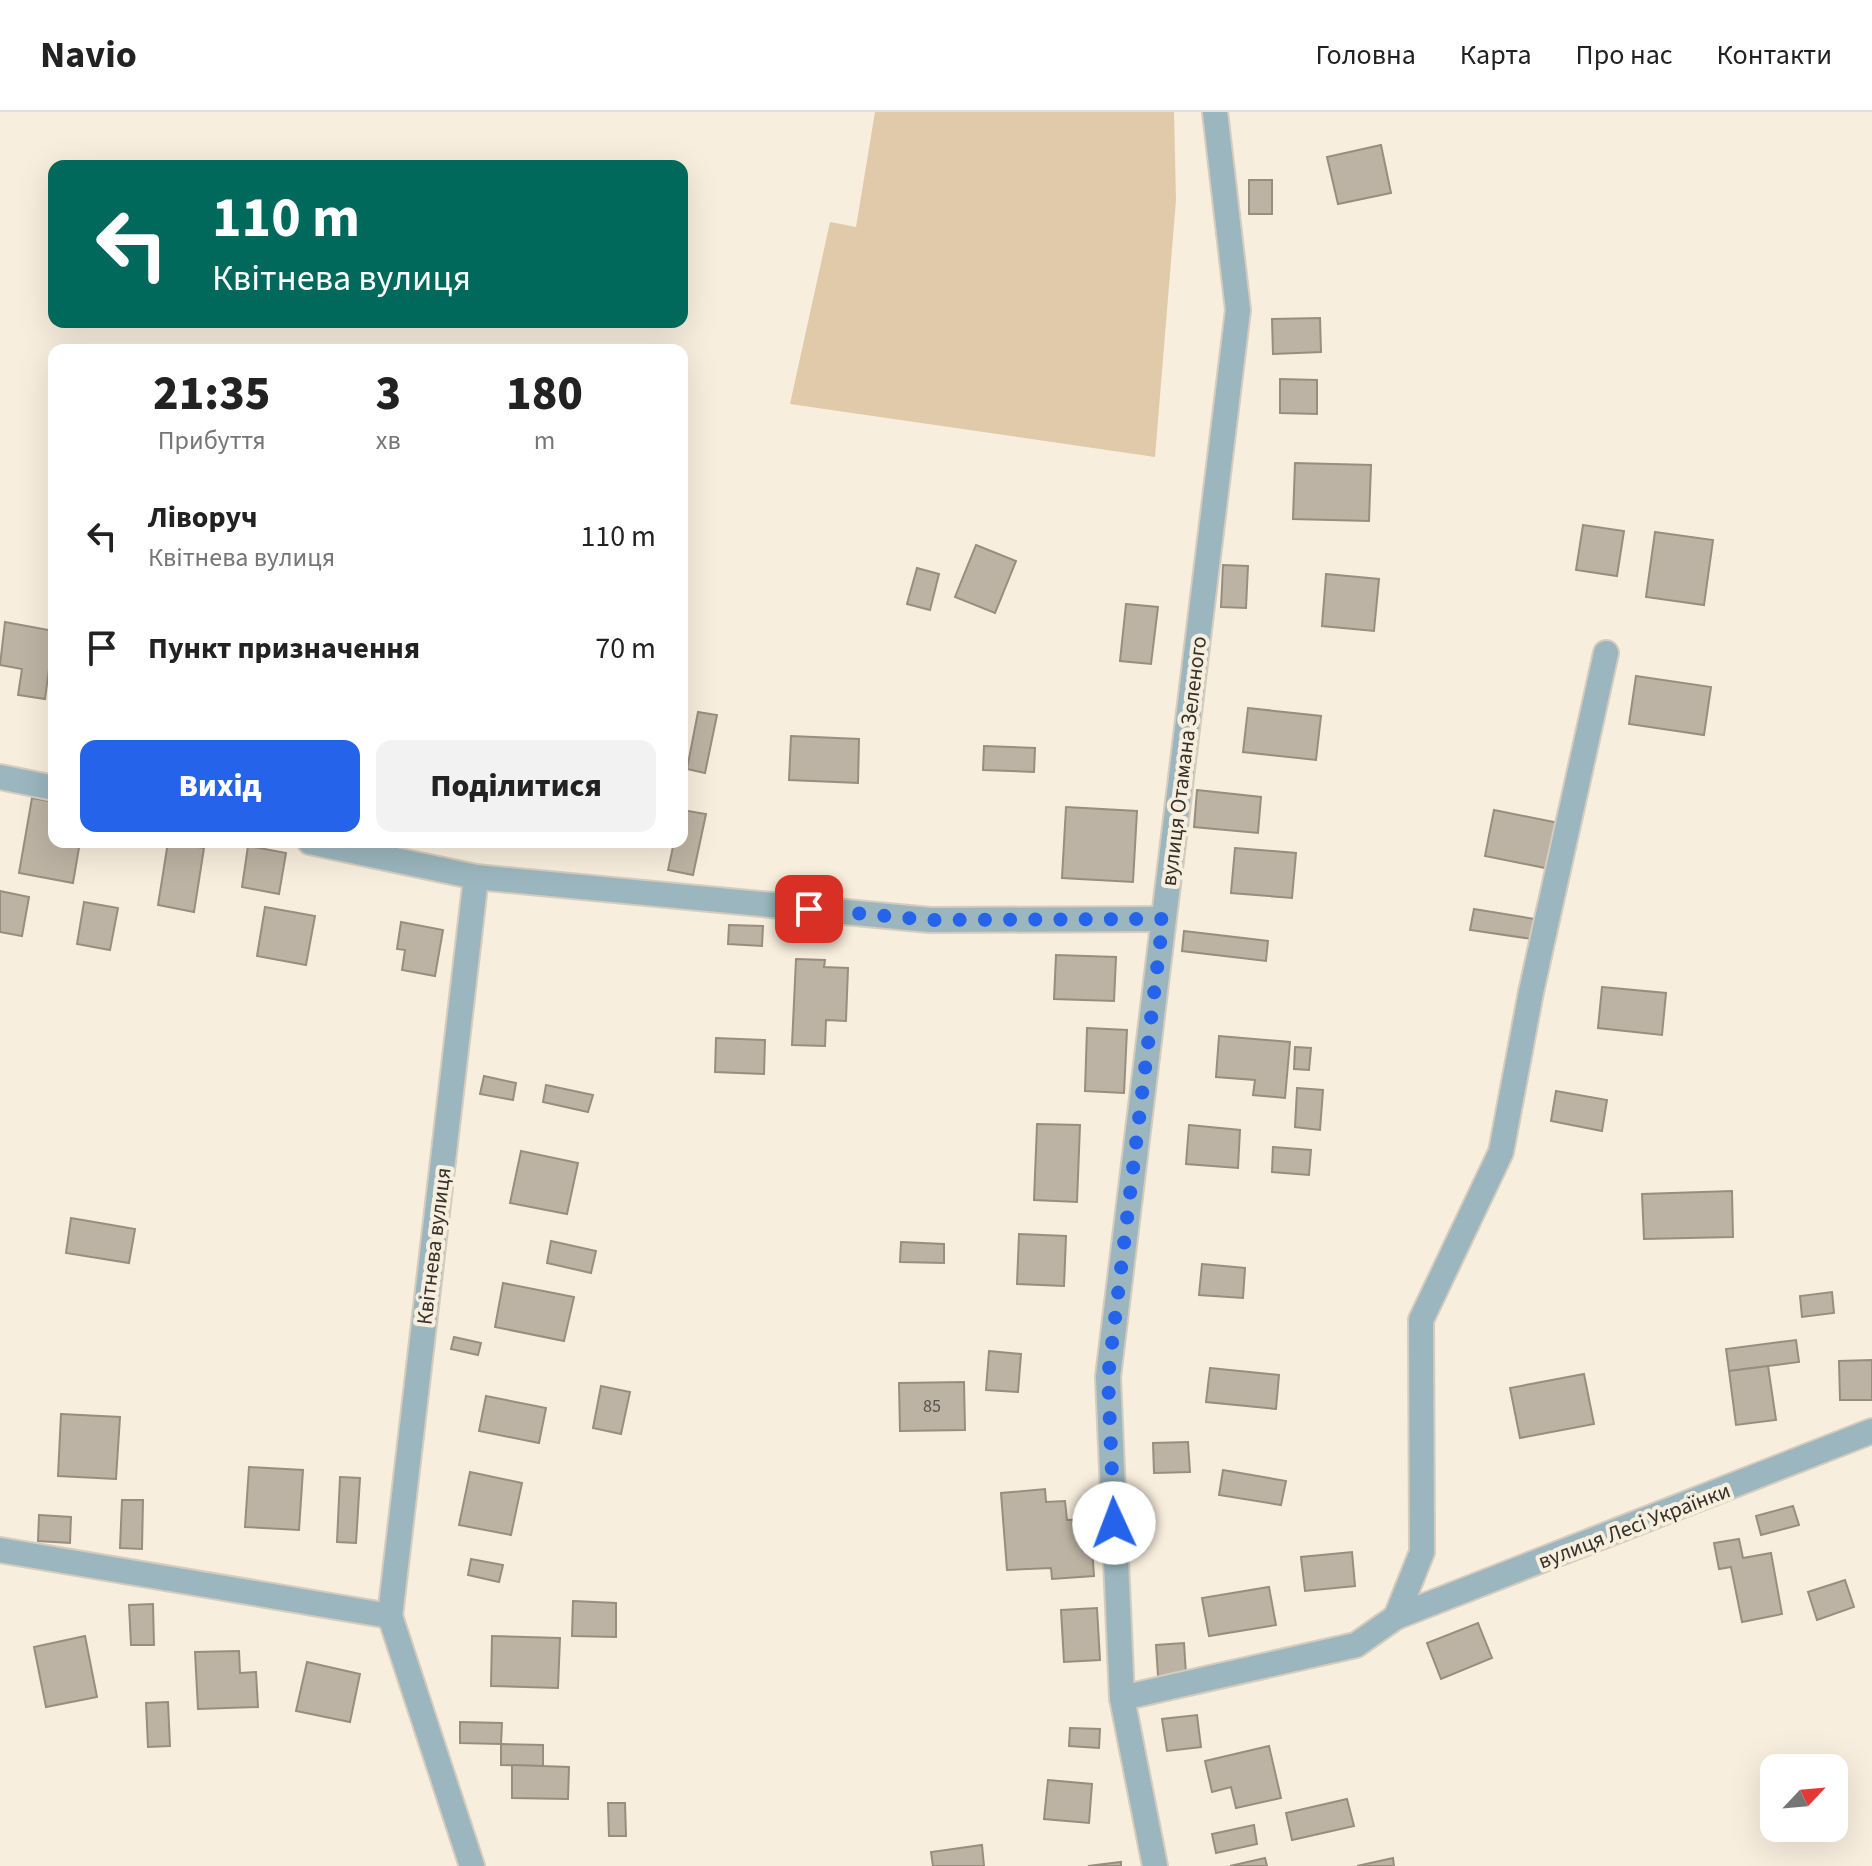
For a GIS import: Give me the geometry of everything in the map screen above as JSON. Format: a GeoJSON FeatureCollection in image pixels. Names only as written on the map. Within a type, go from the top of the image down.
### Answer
{"type":"FeatureCollection","features":[{"type":"Feature","properties":{"kind":"street","name":"вулиця Отамана Зеленого"},"geometry":{"type":"LineString","coordinates":[[1155,1866],[1122,1698],[1108,1377],[1238,310],[1215,112]]}},
{"type":"Feature","properties":{"kind":"street"},"geometry":{"type":"LineString","coordinates":[[1122,1698],[1356,1645],[1396,1617],[1422,1552],[1421,1320],[1501,1152],[1531,992],[1606,653]]}},
{"type":"Feature","properties":{"kind":"street"},"geometry":{"type":"LineString","coordinates":[[0,777],[48,787]]}},
{"type":"Feature","properties":{"kind":"street"},"geometry":{"type":"LineString","coordinates":[[338,848],[476,877],[930,920],[1163,919]]}},
{"type":"Feature","properties":{"kind":"street","name":"Квітнева вулиця"},"geometry":{"type":"LineString","coordinates":[[472,1866],[390,1616],[476,877]]}},
{"type":"Feature","properties":{"kind":"street","name":"вулиця Лесі Українки"},"geometry":{"type":"LineString","coordinates":[[1396,1617],[1872,1431]]}},
{"type":"Feature","properties":{"kind":"street"},"geometry":{"type":"LineString","coordinates":[[0,1550],[390,1616]]}},
{"type":"Feature","properties":{"kind":"shaded area"},"geometry":{"type":"Polygon","coordinates":[[[875,112],[1174,112],[1176,200],[1155,457],[790,404],[830,222],[856,227],[875,112]]]}},
{"type":"Feature","properties":{"kind":"building"},"geometry":{"type":"Polygon","coordinates":[[[1381,145],[1391,193],[1338,204],[1327,157],[1381,145]]]}},
{"type":"Feature","properties":{"kind":"building"},"geometry":{"type":"Polygon","coordinates":[[[1249,180],[1272,180],[1272,214],[1249,214],[1249,180]]]}},
{"type":"Feature","properties":{"kind":"building"},"geometry":{"type":"Polygon","coordinates":[[[1320,318],[1321,352],[1273,354],[1272,319],[1320,318]]]}},
{"type":"Feature","properties":{"kind":"building"},"geometry":{"type":"Polygon","coordinates":[[[1280,379],[1317,380],[1317,414],[1280,413],[1280,379]]]}},
{"type":"Feature","properties":{"kind":"building"},"geometry":{"type":"Polygon","coordinates":[[[1295,463],[1371,465],[1369,521],[1293,519],[1295,463]]]}},
{"type":"Feature","properties":{"kind":"building"},"geometry":{"type":"Polygon","coordinates":[[[1583,525],[1624,531],[1617,576],[1576,570],[1583,525]]]}},
{"type":"Feature","properties":{"kind":"building"},"geometry":{"type":"Polygon","coordinates":[[[1655,532],[1713,540],[1704,605],[1646,597],[1655,532]]]}},
{"type":"Feature","properties":{"kind":"building"},"geometry":{"type":"Polygon","coordinates":[[[976,545],[1016,561],[995,613],[955,597],[976,545]]]}},
{"type":"Feature","properties":{"kind":"building"},"geometry":{"type":"Polygon","coordinates":[[[1223,565],[1248,566],[1246,608],[1221,607],[1223,565]]]}},
{"type":"Feature","properties":{"kind":"building"},"geometry":{"type":"Polygon","coordinates":[[[917,568],[939,574],[930,610],[907,604],[917,568]]]}},
{"type":"Feature","properties":{"kind":"building"},"geometry":{"type":"Polygon","coordinates":[[[1326,574],[1379,579],[1374,631],[1322,626],[1326,574]]]}},
{"type":"Feature","properties":{"kind":"building"},"geometry":{"type":"Polygon","coordinates":[[[1126,604],[1158,607],[1151,664],[1120,661],[1126,604]]]}},
{"type":"Feature","properties":{"kind":"building"},"geometry":{"type":"Polygon","coordinates":[[[5,622],[48,630],[45,699],[18,695],[22,669],[0,665],[5,622]]]}},
{"type":"Feature","properties":{"kind":"building"},"geometry":{"type":"Polygon","coordinates":[[[1636,676],[1711,687],[1704,735],[1629,724],[1636,676]]]}},
{"type":"Feature","properties":{"kind":"building"},"geometry":{"type":"Polygon","coordinates":[[[1248,708],[1321,716],[1316,760],[1243,752],[1248,708]]]}},
{"type":"Feature","properties":{"kind":"building"},"geometry":{"type":"Polygon","coordinates":[[[698,712],[717,715],[705,773],[688,769],[698,712]]]}},
{"type":"Feature","properties":{"kind":"building"},"geometry":{"type":"Polygon","coordinates":[[[791,736],[859,739],[858,783],[789,780],[791,736]]]}},
{"type":"Feature","properties":{"kind":"building"},"geometry":{"type":"Polygon","coordinates":[[[984,746],[1035,748],[1034,772],[983,770],[984,746]]]}},
{"type":"Feature","properties":{"kind":"building"},"geometry":{"type":"Polygon","coordinates":[[[1197,790],[1261,797],[1258,833],[1194,827],[1197,790]]]}},
{"type":"Feature","properties":{"kind":"building"},"geometry":{"type":"Polygon","coordinates":[[[32,798],[48,801],[48,848],[79,848],[73,883],[19,873],[32,798]]]}},
{"type":"Feature","properties":{"kind":"building"},"geometry":{"type":"Polygon","coordinates":[[[1066,807],[1137,811],[1133,882],[1062,878],[1066,807]]]}},
{"type":"Feature","properties":{"kind":"building"},"geometry":{"type":"Polygon","coordinates":[[[1494,810],[1559,823],[1550,869],[1485,856],[1494,810]]]}},
{"type":"Feature","properties":{"kind":"building"},"geometry":{"type":"Polygon","coordinates":[[[688,811],[706,814],[693,875],[668,870],[673,848],[688,848],[688,811]]]}},
{"type":"Feature","properties":{"kind":"building"},"geometry":{"type":"Polygon","coordinates":[[[167,848],[204,848],[194,912],[158,905],[167,848]]]}},
{"type":"Feature","properties":{"kind":"building"},"geometry":{"type":"Polygon","coordinates":[[[248,848],[286,853],[279,894],[242,887],[248,848]]]}},
{"type":"Feature","properties":{"kind":"building"},"geometry":{"type":"Polygon","coordinates":[[[1235,848],[1296,853],[1292,898],[1231,893],[1235,848]]]}},
{"type":"Feature","properties":{"kind":"building"},"geometry":{"type":"Polygon","coordinates":[[[0,891],[29,897],[22,936],[0,932],[0,891]]]}},
{"type":"Feature","properties":{"kind":"building"},"geometry":{"type":"Polygon","coordinates":[[[84,902],[118,908],[110,950],[77,944],[84,902]]]}},
{"type":"Feature","properties":{"kind":"building"},"geometry":{"type":"Polygon","coordinates":[[[265,907],[315,916],[306,965],[257,956],[265,907]]]}},
{"type":"Feature","properties":{"kind":"building"},"geometry":{"type":"Polygon","coordinates":[[[1474,909],[1535,919],[1532,939],[1470,930],[1474,909]]]}},
{"type":"Feature","properties":{"kind":"building"},"geometry":{"type":"Polygon","coordinates":[[[401,922],[443,930],[435,976],[402,970],[405,950],[397,949],[401,922]]]}},
{"type":"Feature","properties":{"kind":"building"},"geometry":{"type":"Polygon","coordinates":[[[729,925],[763,926],[762,946],[728,944],[729,925]]]}},
{"type":"Feature","properties":{"kind":"building"},"geometry":{"type":"Polygon","coordinates":[[[1184,931],[1268,941],[1266,961],[1182,951],[1184,931]]]}},
{"type":"Feature","properties":{"kind":"building"},"geometry":{"type":"Polygon","coordinates":[[[1056,955],[1116,957],[1114,1001],[1054,999],[1056,955]]]}},
{"type":"Feature","properties":{"kind":"building"},"geometry":{"type":"Polygon","coordinates":[[[796,959],[825,960],[824,967],[848,968],[846,1021],[826,1020],[825,1046],[792,1045],[796,959]]]}},
{"type":"Feature","properties":{"kind":"building"},"geometry":{"type":"Polygon","coordinates":[[[1602,987],[1666,993],[1662,1035],[1598,1028],[1602,987]]]}},
{"type":"Feature","properties":{"kind":"building"},"geometry":{"type":"Polygon","coordinates":[[[1087,1028],[1127,1030],[1124,1093],[1085,1091],[1087,1028]]]}},
{"type":"Feature","properties":{"kind":"building"},"geometry":{"type":"Polygon","coordinates":[[[1219,1036],[1290,1042],[1285,1098],[1253,1095],[1255,1080],[1216,1077],[1219,1036]]]}},
{"type":"Feature","properties":{"kind":"building"},"geometry":{"type":"Polygon","coordinates":[[[716,1038],[765,1040],[764,1074],[715,1072],[716,1038]]]}},
{"type":"Feature","properties":{"kind":"building"},"geometry":{"type":"Polygon","coordinates":[[[1295,1047],[1311,1048],[1309,1070],[1294,1069],[1295,1047]]]}},
{"type":"Feature","properties":{"kind":"building"},"geometry":{"type":"Polygon","coordinates":[[[484,1076],[516,1083],[513,1100],[480,1094],[484,1076]]]}},
{"type":"Feature","properties":{"kind":"building"},"geometry":{"type":"Polygon","coordinates":[[[546,1085],[593,1095],[588,1112],[543,1102],[546,1085]]]}},
{"type":"Feature","properties":{"kind":"building"},"geometry":{"type":"Polygon","coordinates":[[[1297,1088],[1323,1090],[1320,1130],[1295,1127],[1297,1088]]]}},
{"type":"Feature","properties":{"kind":"building"},"geometry":{"type":"Polygon","coordinates":[[[1556,1091],[1607,1100],[1602,1131],[1551,1121],[1556,1091]]]}},
{"type":"Feature","properties":{"kind":"building"},"geometry":{"type":"Polygon","coordinates":[[[1037,1124],[1080,1125],[1077,1202],[1034,1200],[1037,1124]]]}},
{"type":"Feature","properties":{"kind":"building"},"geometry":{"type":"Polygon","coordinates":[[[1189,1125],[1240,1130],[1238,1168],[1186,1164],[1189,1125]]]}},
{"type":"Feature","properties":{"kind":"building"},"geometry":{"type":"Polygon","coordinates":[[[1273,1147],[1311,1150],[1309,1175],[1272,1172],[1273,1147]]]}},
{"type":"Feature","properties":{"kind":"building"},"geometry":{"type":"Polygon","coordinates":[[[521,1151],[578,1163],[567,1214],[510,1203],[521,1151]]]}},
{"type":"Feature","properties":{"kind":"building"},"geometry":{"type":"Polygon","coordinates":[[[1732,1191],[1733,1237],[1644,1239],[1642,1194],[1732,1191]]]}},
{"type":"Feature","properties":{"kind":"building"},"geometry":{"type":"Polygon","coordinates":[[[71,1218],[135,1229],[129,1263],[66,1253],[71,1218]]]}},
{"type":"Feature","properties":{"kind":"building"},"geometry":{"type":"Polygon","coordinates":[[[1019,1234],[1066,1236],[1064,1286],[1017,1284],[1019,1234]]]}},
{"type":"Feature","properties":{"kind":"building"},"geometry":{"type":"Polygon","coordinates":[[[551,1241],[596,1251],[591,1273],[547,1263],[551,1241]]]}},
{"type":"Feature","properties":{"kind":"building"},"geometry":{"type":"Polygon","coordinates":[[[901,1242],[944,1244],[944,1263],[900,1262],[901,1242]]]}},
{"type":"Feature","properties":{"kind":"building"},"geometry":{"type":"Polygon","coordinates":[[[1202,1264],[1245,1268],[1243,1298],[1199,1295],[1202,1264]]]}},
{"type":"Feature","properties":{"kind":"building"},"geometry":{"type":"Polygon","coordinates":[[[503,1283],[574,1297],[564,1341],[495,1327],[503,1283]]]}},
{"type":"Feature","properties":{"kind":"building"},"geometry":{"type":"Polygon","coordinates":[[[1832,1292],[1834,1313],[1802,1317],[1800,1296],[1832,1292]]]}},
{"type":"Feature","properties":{"kind":"building"},"geometry":{"type":"Polygon","coordinates":[[[454,1337],[481,1343],[478,1355],[451,1349],[454,1337]]]}},
{"type":"Feature","properties":{"kind":"building"},"geometry":{"type":"Polygon","coordinates":[[[1796,1340],[1799,1362],[1729,1371],[1726,1349],[1796,1340]]]}},
{"type":"Feature","properties":{"kind":"building"},"geometry":{"type":"Polygon","coordinates":[[[989,1351],[1021,1354],[1018,1392],[986,1390],[989,1351]]]}},
{"type":"Feature","properties":{"kind":"building"},"geometry":{"type":"Polygon","coordinates":[[[1872,1360],[1872,1400],[1840,1400],[1839,1361],[1872,1360]]]}},
{"type":"Feature","properties":{"kind":"building"},"geometry":{"type":"Polygon","coordinates":[[[1768,1366],[1776,1420],[1736,1425],[1729,1371],[1768,1366]]]}},
{"type":"Feature","properties":{"kind":"building"},"geometry":{"type":"Polygon","coordinates":[[[1210,1368],[1279,1375],[1276,1409],[1206,1402],[1210,1368]]]}},
{"type":"Feature","properties":{"kind":"building"},"geometry":{"type":"Polygon","coordinates":[[[1584,1374],[1594,1424],[1520,1438],[1510,1388],[1584,1374]]]}},
{"type":"Feature","properties":{"kind":"building"},"geometry":{"type":"Polygon","coordinates":[[[964,1382],[965,1430],[900,1431],[899,1383],[964,1382]]]}},
{"type":"Feature","properties":{"kind":"building"},"geometry":{"type":"Polygon","coordinates":[[[601,1386],[630,1392],[621,1434],[593,1428],[601,1386]]]}},
{"type":"Feature","properties":{"kind":"building"},"geometry":{"type":"Polygon","coordinates":[[[486,1396],[546,1408],[539,1443],[479,1431],[486,1396]]]}},
{"type":"Feature","properties":{"kind":"building"},"geometry":{"type":"Polygon","coordinates":[[[61,1414],[120,1417],[116,1479],[58,1476],[61,1414]]]}},
{"type":"Feature","properties":{"kind":"building"},"geometry":{"type":"Polygon","coordinates":[[[1188,1442],[1190,1472],[1154,1473],[1153,1443],[1188,1442]]]}},
{"type":"Feature","properties":{"kind":"building"},"geometry":{"type":"Polygon","coordinates":[[[249,1467],[303,1470],[299,1530],[245,1527],[249,1467]]]}},
{"type":"Feature","properties":{"kind":"building"},"geometry":{"type":"Polygon","coordinates":[[[1223,1470],[1286,1481],[1281,1505],[1219,1495],[1223,1470]]]}},
{"type":"Feature","properties":{"kind":"building"},"geometry":{"type":"Polygon","coordinates":[[[470,1472],[522,1483],[511,1535],[459,1525],[470,1472]]]}},
{"type":"Feature","properties":{"kind":"building"},"geometry":{"type":"Polygon","coordinates":[[[340,1477],[360,1478],[356,1543],[337,1542],[340,1477]]]}},
{"type":"Feature","properties":{"kind":"building"},"geometry":{"type":"Polygon","coordinates":[[[1045,1489],[1046,1502],[1065,1501],[1067,1520],[1090,1519],[1094,1576],[1052,1579],[1051,1568],[1007,1570],[1001,1493],[1045,1489]]]}},
{"type":"Feature","properties":{"kind":"building"},"geometry":{"type":"Polygon","coordinates":[[[122,1500],[143,1500],[142,1549],[120,1548],[122,1500]]]}},
{"type":"Feature","properties":{"kind":"building"},"geometry":{"type":"Polygon","coordinates":[[[1793,1506],[1799,1525],[1761,1535],[1756,1516],[1793,1506]]]}},
{"type":"Feature","properties":{"kind":"building"},"geometry":{"type":"Polygon","coordinates":[[[39,1515],[71,1517],[70,1543],[38,1541],[39,1515]]]}},
{"type":"Feature","properties":{"kind":"building"},"geometry":{"type":"Polygon","coordinates":[[[1739,1539],[1743,1558],[1771,1553],[1782,1614],[1742,1622],[1731,1567],[1719,1569],[1714,1543],[1739,1539]]]}},
{"type":"Feature","properties":{"kind":"building"},"geometry":{"type":"Polygon","coordinates":[[[1352,1552],[1355,1586],[1305,1591],[1301,1557],[1352,1552]]]}},
{"type":"Feature","properties":{"kind":"building"},"geometry":{"type":"Polygon","coordinates":[[[471,1559],[503,1565],[499,1582],[468,1575],[471,1559]]]}},
{"type":"Feature","properties":{"kind":"building"},"geometry":{"type":"Polygon","coordinates":[[[1845,1580],[1854,1607],[1817,1620],[1808,1592],[1845,1580]]]}},
{"type":"Feature","properties":{"kind":"building"},"geometry":{"type":"Polygon","coordinates":[[[1269,1587],[1276,1625],[1209,1636],[1202,1598],[1269,1587]]]}},
{"type":"Feature","properties":{"kind":"building"},"geometry":{"type":"Polygon","coordinates":[[[573,1601],[616,1603],[616,1637],[572,1636],[573,1601]]]}},
{"type":"Feature","properties":{"kind":"building"},"geometry":{"type":"Polygon","coordinates":[[[153,1604],[154,1645],[131,1645],[129,1605],[153,1604]]]}},
{"type":"Feature","properties":{"kind":"building"},"geometry":{"type":"Polygon","coordinates":[[[1097,1608],[1100,1660],[1064,1662],[1061,1610],[1097,1608]]]}},
{"type":"Feature","properties":{"kind":"building"},"geometry":{"type":"Polygon","coordinates":[[[1478,1623],[1492,1658],[1441,1679],[1427,1643],[1478,1623]]]}},
{"type":"Feature","properties":{"kind":"building"},"geometry":{"type":"Polygon","coordinates":[[[85,1636],[97,1697],[46,1707],[34,1647],[85,1636]]]}},
{"type":"Feature","properties":{"kind":"building"},"geometry":{"type":"Polygon","coordinates":[[[492,1636],[560,1638],[558,1688],[491,1686],[492,1636]]]}},
{"type":"Feature","properties":{"kind":"building"},"geometry":{"type":"Polygon","coordinates":[[[1184,1643],[1186,1675],[1158,1676],[1156,1645],[1184,1643]]]}},
{"type":"Feature","properties":{"kind":"building"},"geometry":{"type":"Polygon","coordinates":[[[239,1651],[240,1673],[256,1672],[258,1707],[198,1709],[195,1652],[239,1651]]]}},
{"type":"Feature","properties":{"kind":"building"},"geometry":{"type":"Polygon","coordinates":[[[307,1662],[360,1674],[350,1722],[296,1711],[307,1662]]]}},
{"type":"Feature","properties":{"kind":"building"},"geometry":{"type":"Polygon","coordinates":[[[168,1702],[170,1746],[148,1747],[146,1703],[168,1702]]]}},
{"type":"Feature","properties":{"kind":"building"},"geometry":{"type":"Polygon","coordinates":[[[1197,1715],[1201,1747],[1167,1751],[1162,1719],[1197,1715]]]}},
{"type":"Feature","properties":{"kind":"building"},"geometry":{"type":"Polygon","coordinates":[[[460,1722],[502,1723],[501,1744],[460,1743],[460,1722]]]}},
{"type":"Feature","properties":{"kind":"building"},"geometry":{"type":"Polygon","coordinates":[[[1070,1728],[1100,1729],[1099,1748],[1069,1746],[1070,1728]]]}},
{"type":"Feature","properties":{"kind":"building"},"geometry":{"type":"Polygon","coordinates":[[[501,1744],[543,1745],[543,1766],[501,1765],[501,1744]]]}},
{"type":"Feature","properties":{"kind":"building"},"geometry":{"type":"Polygon","coordinates":[[[1269,1746],[1281,1798],[1236,1808],[1231,1787],[1212,1792],[1205,1761],[1269,1746]]]}},
{"type":"Feature","properties":{"kind":"building"},"geometry":{"type":"Polygon","coordinates":[[[512,1765],[569,1767],[568,1799],[512,1798],[512,1765]]]}},
{"type":"Feature","properties":{"kind":"building"},"geometry":{"type":"Polygon","coordinates":[[[1048,1780],[1092,1784],[1089,1823],[1044,1819],[1048,1780]]]}},
{"type":"Feature","properties":{"kind":"building"},"geometry":{"type":"Polygon","coordinates":[[[1347,1799],[1354,1826],[1292,1840],[1286,1813],[1347,1799]]]}},
{"type":"Feature","properties":{"kind":"building"},"geometry":{"type":"Polygon","coordinates":[[[608,1803],[625,1803],[626,1836],[609,1836],[608,1803]]]}},
{"type":"Feature","properties":{"kind":"building"},"geometry":{"type":"Polygon","coordinates":[[[1254,1825],[1257,1844],[1216,1853],[1212,1834],[1254,1825]]]}},
{"type":"Feature","properties":{"kind":"building"},"geometry":{"type":"Polygon","coordinates":[[[982,1845],[984,1866],[933,1866],[931,1852],[982,1845]]]}},
{"type":"Feature","properties":{"kind":"building"},"geometry":{"type":"Polygon","coordinates":[[[1265,1858],[1267,1866],[1230,1866],[1265,1858]]]}},
{"type":"Feature","properties":{"kind":"building"},"geometry":{"type":"Polygon","coordinates":[[[1393,1858],[1394,1866],[1357,1866],[1393,1858]]]}},
{"type":"Feature","properties":{"kind":"building"},"geometry":{"type":"Polygon","coordinates":[[[1121,1862],[1121,1866],[1088,1866],[1121,1862]]]}},
{"type":"Feature","properties":{"kind":"route"},"geometry":{"type":"LineString","coordinates":[[809,909],[930,920],[1163,919],[1108,1377],[1114,1523]]}}]}
